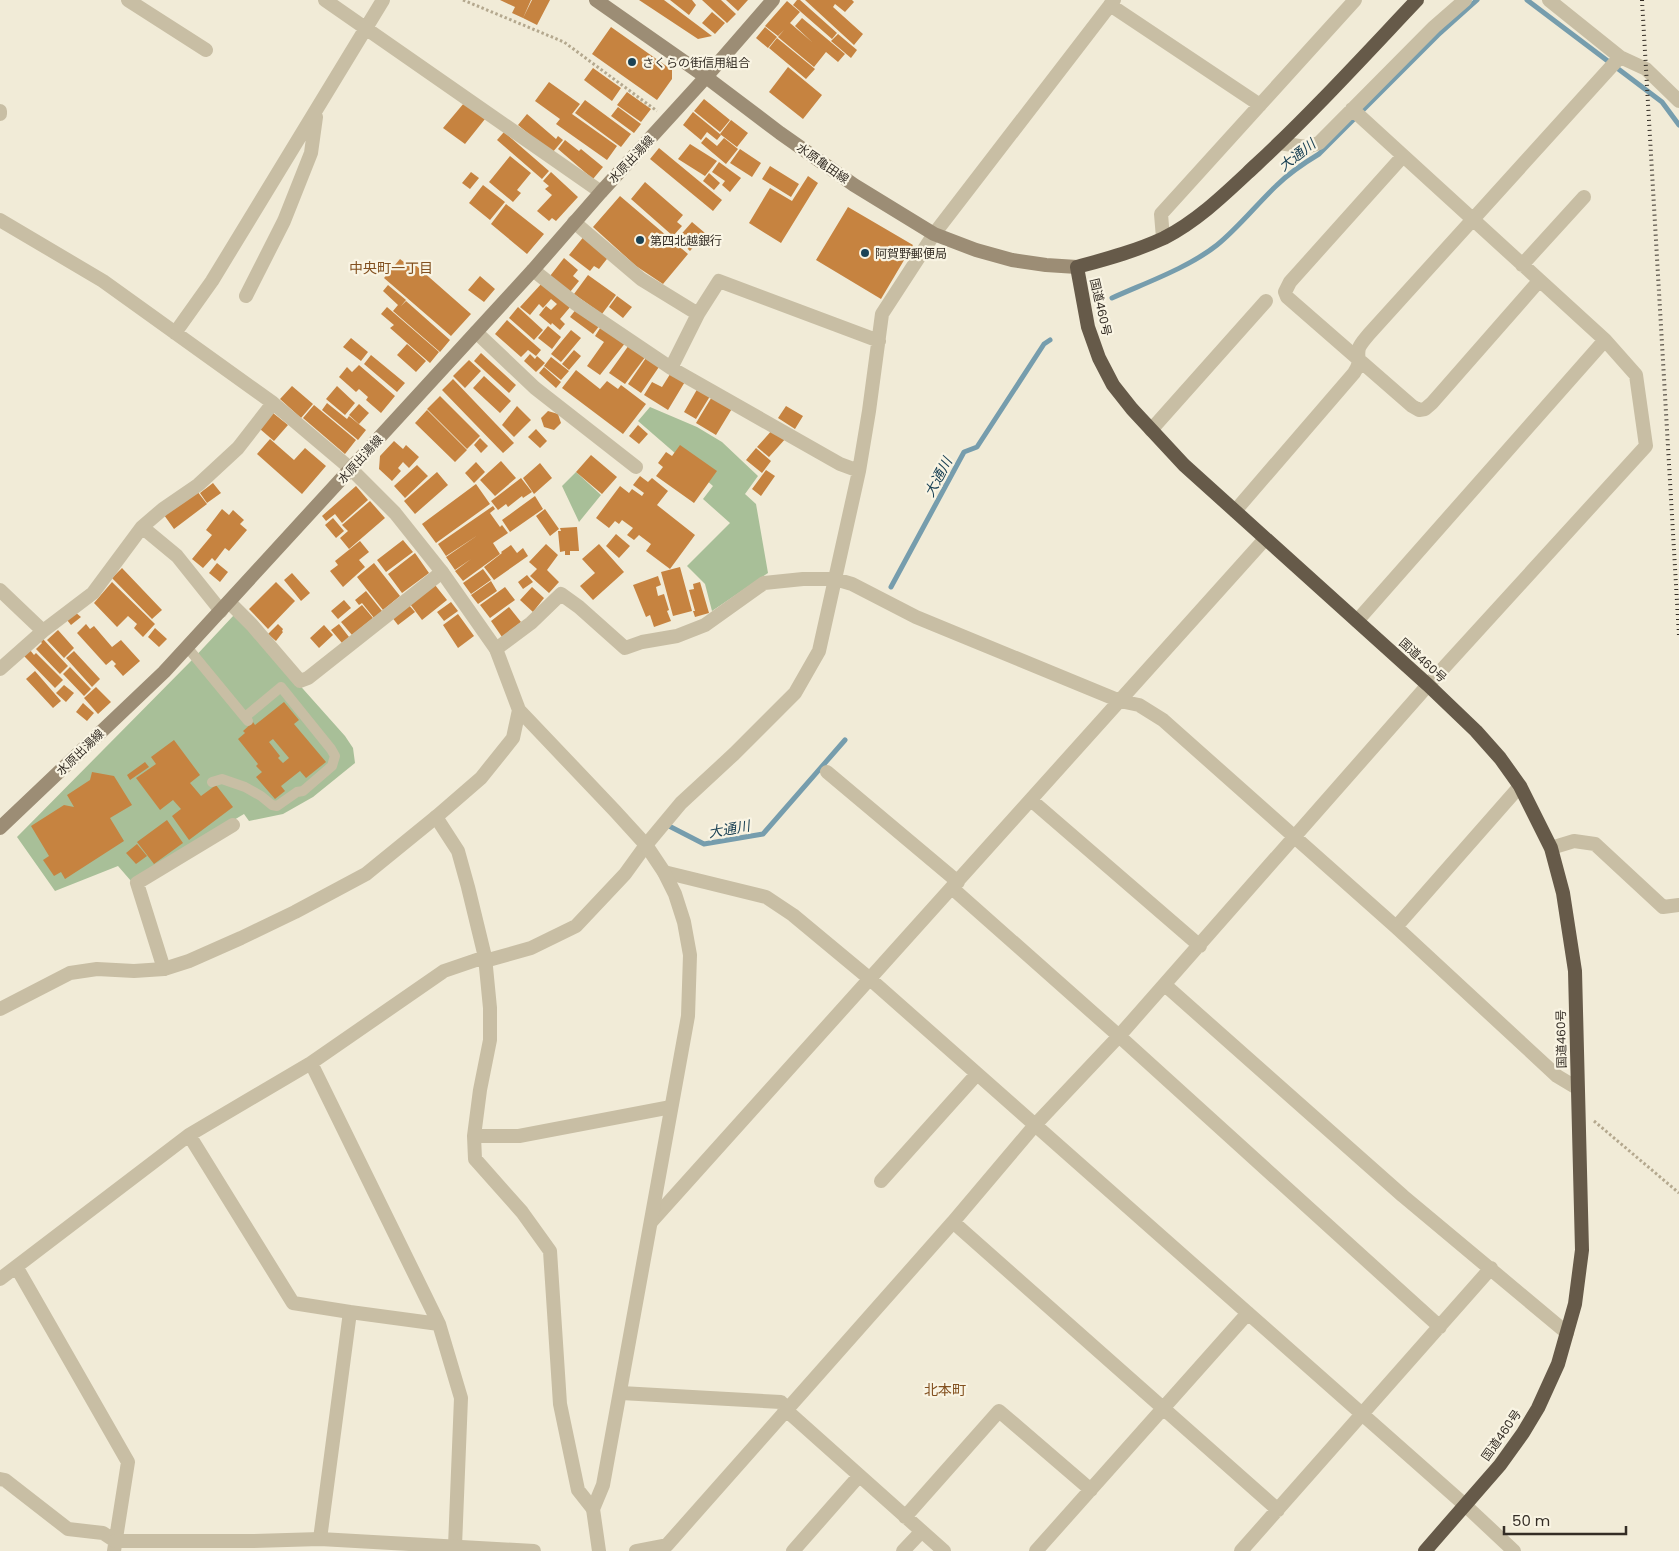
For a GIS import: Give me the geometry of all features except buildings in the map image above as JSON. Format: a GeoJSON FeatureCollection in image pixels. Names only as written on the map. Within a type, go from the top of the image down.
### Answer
{"type":"FeatureCollection","features":[{"type":"Feature","properties":{"kind":"highway","name":"国道460号"},"geometry":{"type":"LineString","coordinates":[[1417,0],[1279,143],[1216,202],[1190,222],[1164,238],[1124,254],[1077,266],[1088,327],[1099,358],[1113,385],[1184,465],[1428,685],[1476,731],[1500,758],[1520,786],[1551,848],[1563,893],[1574,971],[1582,1250],[1575,1304],[1558,1364],[1538,1408],[1523,1433],[1500,1465],[1466,1506],[1425,1551]]}},
{"type":"Feature","properties":{"kind":"main road","name":"水原亀田線"},"geometry":{"type":"LineString","coordinates":[[596,0],[706,77],[780,133],[854,184],[934,234],[976,250],[1012,260],[1046,265],[1077,266]]}},
{"type":"Feature","properties":{"kind":"main road","name":"水原出湯線"},"geometry":{"type":"LineString","coordinates":[[0,828],[187,648],[533,270],[773,0]]}},
{"type":"Feature","properties":{"kind":"street"},"geometry":{"type":"LineString","coordinates":[[128,0],[206,50]]}},
{"type":"Feature","properties":{"kind":"street"},"geometry":{"type":"LineString","coordinates":[[325,0],[601,192]]}},
{"type":"Feature","properties":{"kind":"street"},"geometry":{"type":"LineString","coordinates":[[175,333],[212,281],[383,0]]}},
{"type":"Feature","properties":{"kind":"street"},"geometry":{"type":"LineString","coordinates":[[1164,238],[1161,214],[1355,0]]}},
{"type":"Feature","properties":{"kind":"street"},"geometry":{"type":"LineString","coordinates":[[1279,143],[1306,147],[1319,143],[1434,27],[1465,0]]}},
{"type":"Feature","properties":{"kind":"street"},"geometry":{"type":"LineString","coordinates":[[1549,0],[1620,57],[1646,69],[1679,102]]}},
{"type":"Feature","properties":{"kind":"street"},"geometry":{"type":"LineString","coordinates":[[0,1279],[17,1268],[189,1135],[311,1063],[444,971],[485,957],[492,959],[531,948],[576,926],[625,874],[646,844],[681,803],[734,754],[794,694],[819,651],[870,412],[882,314],[934,234],[1112,2],[1260,105]]}},
{"type":"Feature","properties":{"kind":"street"},"geometry":{"type":"LineString","coordinates":[[1234,511],[1354,373],[1360,360],[1360,346],[1369,334],[1620,57]]}},
{"type":"Feature","properties":{"kind":"street"},"geometry":{"type":"LineString","coordinates":[[636,1551],[671,1548],[786,1410],[953,1222],[1035,1125],[1165,985],[1428,685],[1646,446],[1636,375],[1605,340],[1471,220],[1352,109]]}},
{"type":"Feature","properties":{"kind":"street"},"geometry":{"type":"LineString","coordinates":[[246,296],[284,221],[311,153],[317,111]]}},
{"type":"Feature","properties":{"kind":"street"},"geometry":{"type":"LineString","coordinates":[[1403,156],[1290,282],[1285,292],[1287,297],[1412,406],[1419,410],[1425,409],[1539,281]]}},
{"type":"Feature","properties":{"kind":"street"},"geometry":{"type":"LineString","coordinates":[[1522,265],[1584,197]]}},
{"type":"Feature","properties":{"kind":"street"},"geometry":{"type":"LineString","coordinates":[[0,220],[103,281],[273,403],[351,469],[395,513],[442,572],[496,649],[519,710],[646,844],[664,872],[675,894],[684,922],[690,955],[688,1016],[603,1485],[593,1509]]}},
{"type":"Feature","properties":{"kind":"street"},"geometry":{"type":"LineString","coordinates":[[574,222],[641,279],[698,314]]}},
{"type":"Feature","properties":{"kind":"street"},"geometry":{"type":"LineString","coordinates":[[533,270],[576,304],[671,368],[840,464],[858,471]]}},
{"type":"Feature","properties":{"kind":"street"},"geometry":{"type":"LineString","coordinates":[[671,368],[698,314],[719,281],[879,341]]}},
{"type":"Feature","properties":{"kind":"street"},"geometry":{"type":"LineString","coordinates":[[1151,430],[1266,301]]}},
{"type":"Feature","properties":{"kind":"street"},"geometry":{"type":"LineString","coordinates":[[476,332],[535,388],[636,467]]}},
{"type":"Feature","properties":{"kind":"street"},"geometry":{"type":"LineString","coordinates":[[1357,621],[1605,340]]}},
{"type":"Feature","properties":{"kind":"street"},"geometry":{"type":"LineString","coordinates":[[0,669],[43,631],[93,592],[142,527],[163,509],[198,485],[238,448],[273,403]]}},
{"type":"Feature","properties":{"kind":"street"},"geometry":{"type":"LineString","coordinates":[[142,527],[177,556],[225,607],[252,625],[300,681],[308,678],[442,572]]}},
{"type":"Feature","properties":{"kind":"street"},"geometry":{"type":"LineString","coordinates":[[651,1222],[1264,539]]}},
{"type":"Feature","properties":{"kind":"street"},"geometry":{"type":"LineString","coordinates":[[496,649],[531,623],[561,594],[579,607],[625,648],[642,642],[677,636],[705,626],[764,584],[803,579],[835,579],[852,584],[916,617],[1120,701],[1139,705],[1163,720],[1396,927],[1557,1076],[1577,1088]]}},
{"type":"Feature","properties":{"kind":"street"},"geometry":{"type":"LineString","coordinates":[[0,590],[43,631]]}},
{"type":"Feature","properties":{"kind":"street"},"geometry":{"type":"LineString","coordinates":[[0,1009],[70,973],[97,968],[134,971],[164,969],[189,961],[296,912],[366,874],[481,778],[513,738],[519,710]]}},
{"type":"Feature","properties":{"kind":"street"},"geometry":{"type":"LineString","coordinates":[[826,772],[955,885],[1440,1327]]}},
{"type":"Feature","properties":{"kind":"street"},"geometry":{"type":"LineString","coordinates":[[1396,927],[1520,786]]}},
{"type":"Feature","properties":{"kind":"street"},"geometry":{"type":"LineString","coordinates":[[1031,800],[1200,946]]}},
{"type":"Feature","properties":{"kind":"street"},"geometry":{"type":"LineString","coordinates":[[436,817],[458,852],[485,957],[490,1008],[490,1040],[480,1090],[474,1136],[475,1159],[522,1212],[550,1251],[560,1404],[578,1490],[593,1509],[599,1551]]}},
{"type":"Feature","properties":{"kind":"street"},"geometry":{"type":"LineString","coordinates":[[164,969],[137,883],[233,825]]}},
{"type":"Feature","properties":{"kind":"street"},"geometry":{"type":"LineString","coordinates":[[1551,848],[1574,841],[1595,844],[1663,907],[1679,905]]}},
{"type":"Feature","properties":{"kind":"street"},"geometry":{"type":"LineString","coordinates":[[664,872],[766,896],[793,915],[870,979],[1466,1506],[1514,1551]]}},
{"type":"Feature","properties":{"kind":"street"},"geometry":{"type":"LineString","coordinates":[[1165,985],[1396,1189],[1567,1333]]}},
{"type":"Feature","properties":{"kind":"street"},"geometry":{"type":"LineString","coordinates":[[311,1063],[439,1324],[461,1398],[447,1547]]}},
{"type":"Feature","properties":{"kind":"street"},"geometry":{"type":"LineString","coordinates":[[881,1181],[977,1074]]}},
{"type":"Feature","properties":{"kind":"street"},"geometry":{"type":"LineString","coordinates":[[474,1136],[519,1136],[671,1107]]}},
{"type":"Feature","properties":{"kind":"street"},"geometry":{"type":"LineString","coordinates":[[189,1135],[293,1303],[439,1324]]}},
{"type":"Feature","properties":{"kind":"street"},"geometry":{"type":"LineString","coordinates":[[953,1222],[1278,1510]]}},
{"type":"Feature","properties":{"kind":"street"},"geometry":{"type":"LineString","coordinates":[[17,1268],[128,1462],[114,1546]]}},
{"type":"Feature","properties":{"kind":"street"},"geometry":{"type":"LineString","coordinates":[[1241,1551],[1491,1268]]}},
{"type":"Feature","properties":{"kind":"street"},"geometry":{"type":"LineString","coordinates":[[320,1539],[350,1312]]}},
{"type":"Feature","properties":{"kind":"street"},"geometry":{"type":"LineString","coordinates":[[1036,1551],[1248,1313]]}},
{"type":"Feature","properties":{"kind":"street"},"geometry":{"type":"LineString","coordinates":[[620,1393],[781,1402],[786,1410],[944,1551]]}},
{"type":"Feature","properties":{"kind":"street"},"geometry":{"type":"LineString","coordinates":[[905,1518],[999,1411],[1091,1490]]}},
{"type":"Feature","properties":{"kind":"street"},"geometry":{"type":"LineString","coordinates":[[793,1551],[859,1476]]}},
{"type":"Feature","properties":{"kind":"street"},"geometry":{"type":"LineString","coordinates":[[0,1479],[5,1480],[68,1529],[103,1533],[114,1546],[253,1546],[320,1539],[534,1551]]}},
{"type":"Feature","properties":{"kind":"street"},"geometry":{"type":"LineString","coordinates":[[904,1551],[922,1532]]}},
{"type":"Feature","properties":{"kind":"lane"},"geometry":{"type":"LineString","coordinates":[[187,648],[247,719],[281,687],[332,748],[335,756],[332,766],[303,791],[298,792],[277,806],[272,805],[245,787],[222,779],[212,782]]}},
{"type":"Feature","properties":{"kind":"path"},"geometry":{"type":"LineString","coordinates":[[463,0],[564,42],[668,119]]}},
{"type":"Feature","properties":{"kind":"path"},"geometry":{"type":"LineString","coordinates":[[1578,1107],[1679,1193]]}},
{"type":"Feature","properties":{"kind":"green space"},"geometry":{"type":"Polygon","coordinates":[[[650,407],[697,427],[722,442],[758,476],[745,494],[756,504],[768,573],[712,611],[705,584],[687,566],[730,523],[703,499],[713,486],[638,421],[650,407]]]}},
{"type":"Feature","properties":{"kind":"green space"},"geometry":{"type":"Polygon","coordinates":[[[576,472],[601,495],[579,522],[562,486],[576,472]]]}},
{"type":"Feature","properties":{"kind":"green space"},"geometry":{"type":"Polygon","coordinates":[[[234,615],[246,625],[345,736],[353,748],[355,763],[313,797],[283,814],[249,821],[244,814],[131,881],[118,866],[55,891],[17,837],[234,615]]]}},
{"type":"Feature","properties":{"kind":"waterway","name":"大通川"},"geometry":{"type":"LineString","coordinates":[[1112,298],[1180,268],[1217,245],[1281,181],[1319,154],[1438,35],[1477,0]]}},
{"type":"Feature","properties":{"kind":"waterway","name":"大通川"},"geometry":{"type":"LineString","coordinates":[[1527,0],[1662,102],[1679,125]]}},
{"type":"Feature","properties":{"kind":"waterway","name":"大通川"},"geometry":{"type":"LineString","coordinates":[[891,587],[964,452],[977,447],[1044,344],[1050,340]]}},
{"type":"Feature","properties":{"kind":"waterway","name":"大通川"},"geometry":{"type":"LineString","coordinates":[[669,826],[704,844],[763,834],[845,740]]}},
{"type":"Feature","properties":{"kind":"railway"},"geometry":{"type":"LineString","coordinates":[[1642,0],[1679,636]]}},
{"type":"Feature","properties":{"kind":"place","name":"さくらの街信用組合"},"geometry":{"type":"Point","coordinates":[632,62]}},
{"type":"Feature","properties":{"kind":"place","name":"第四北越銀行"},"geometry":{"type":"Point","coordinates":[640,240]}},
{"type":"Feature","properties":{"kind":"place","name":"阿賀野郵便局"},"geometry":{"type":"Point","coordinates":[865,253]}},
{"type":"Feature","properties":{"kind":"district","name":"中央町一丁目"},"geometry":{"type":"Point","coordinates":[391,268]}},
{"type":"Feature","properties":{"kind":"district","name":"北本町"},"geometry":{"type":"Point","coordinates":[945,1390]}}]}
